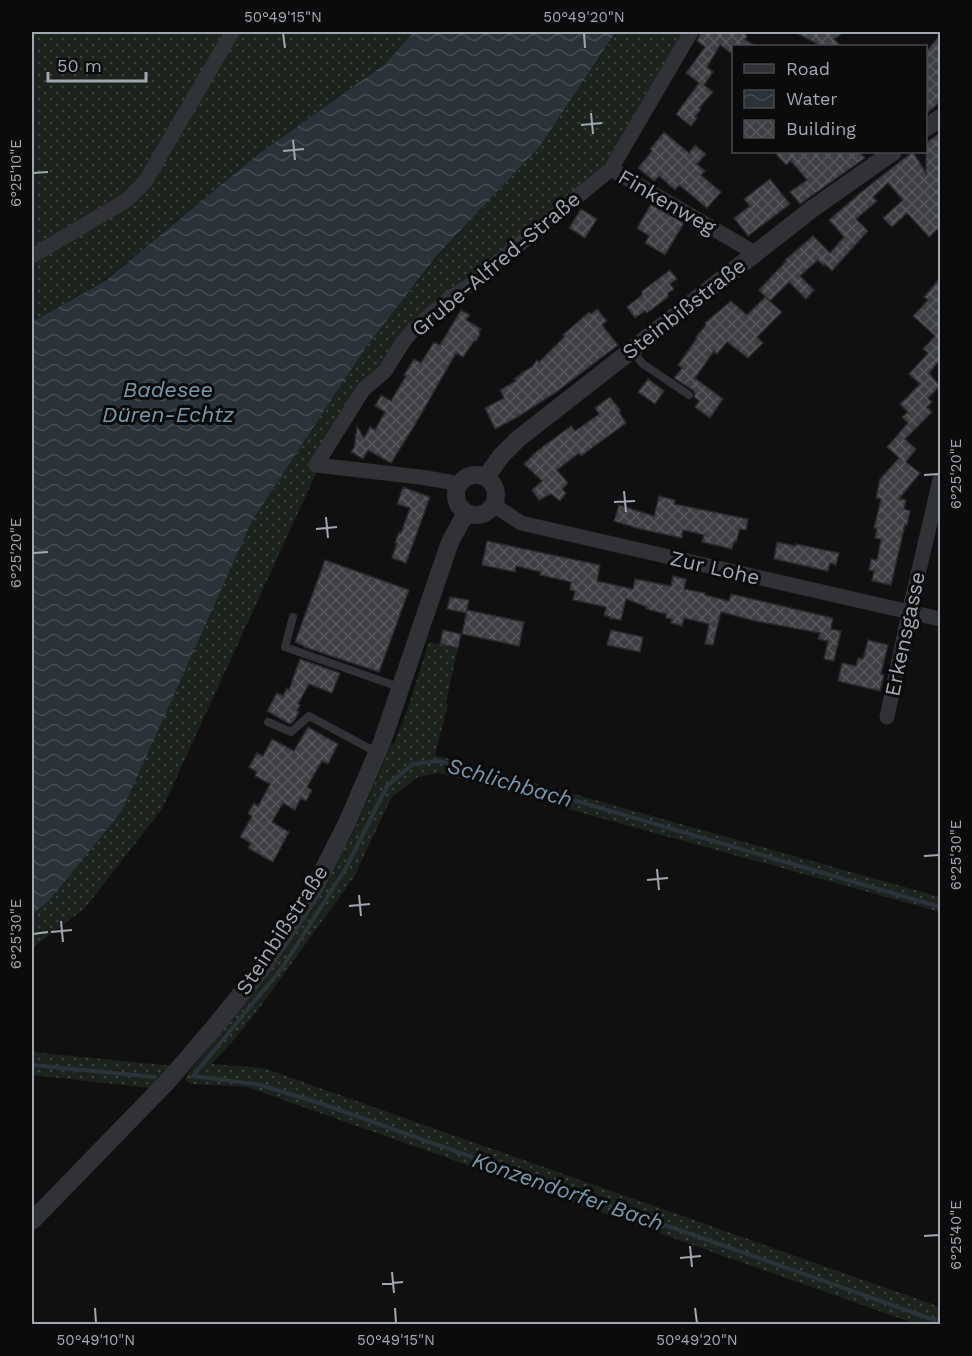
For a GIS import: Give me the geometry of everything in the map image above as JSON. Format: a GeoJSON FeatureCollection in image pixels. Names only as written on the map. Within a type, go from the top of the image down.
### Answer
{"type":"FeatureCollection","features":[{"type":"Feature","properties":{"kind":"street"},"geometry":{"type":"LineString","coordinates":[[32,256],[127,200],[145,182],[232,32]]}},
{"type":"Feature","properties":{"kind":"street","name":"Grube-Alfred-Straße"},"geometry":{"type":"LineString","coordinates":[[456,488],[450,482],[420,477],[316,465],[363,390],[384,371],[414,328],[448,299],[470,285],[610,169],[691,32]]}},
{"type":"Feature","properties":{"kind":"street"},"geometry":{"type":"LineString","coordinates":[[927,127],[940,118]]}},
{"type":"Feature","properties":{"kind":"street","name":"Steinbißstraße"},"geometry":{"type":"LineString","coordinates":[[486,477],[501,456],[518,439],[812,209],[892,153]]}},
{"type":"Feature","properties":{"kind":"street","name":"Finkenweg"},"geometry":{"type":"LineString","coordinates":[[610,169],[755,253]]}},
{"type":"Feature","properties":{"kind":"street"},"geometry":{"type":"LineString","coordinates":[[468,476],[486,477],[495,490],[494,505],[482,515],[474,516],[460,509],[455,496],[456,488],[461,481],[468,476]]}},
{"type":"Feature","properties":{"kind":"street","name":"Erkensgasse"},"geometry":{"type":"LineString","coordinates":[[887,717],[940,480]]}},
{"type":"Feature","properties":{"kind":"street","name":"Zur Lohe"},"geometry":{"type":"LineString","coordinates":[[494,505],[521,523],[940,620]]}},
{"type":"Feature","properties":{"kind":"street","name":"Steinbißstraße"},"geometry":{"type":"LineString","coordinates":[[32,1221],[167,1082],[216,1025],[262,968],[312,892],[347,823],[378,753],[450,542],[466,513]]}},
{"type":"Feature","properties":{"kind":"lane"},"geometry":{"type":"LineString","coordinates":[[631,350],[643,364],[688,395]]}},
{"type":"Feature","properties":{"kind":"lane"},"geometry":{"type":"LineString","coordinates":[[293,617],[285,647],[401,687]]}},
{"type":"Feature","properties":{"kind":"lane"},"geometry":{"type":"LineString","coordinates":[[268,722],[291,732],[309,716],[378,753]]}},
{"type":"Feature","properties":{"kind":"shaded area"},"geometry":{"type":"Polygon","coordinates":[[[32,32],[224,32],[141,178],[121,195],[32,250],[32,32]]]}},
{"type":"Feature","properties":{"kind":"shaded area"},"geometry":{"type":"Polygon","coordinates":[[[238,32],[414,32],[385,64],[252,159],[106,279],[32,322],[32,263],[130,205],[238,32]]]}},
{"type":"Feature","properties":{"kind":"shaded area"},"geometry":{"type":"Polygon","coordinates":[[[617,32],[685,32],[603,172],[402,336],[343,411],[162,809],[84,909],[32,948],[32,914],[49,901],[122,811],[252,521],[364,350],[436,258],[540,146],[617,32]]]}},
{"type":"Feature","properties":{"kind":"shaded area"},"geometry":{"type":"Polygon","coordinates":[[[429,642],[458,648],[446,702],[448,705],[435,755],[940,897],[940,912],[439,773],[418,777],[391,798],[354,877],[260,1007],[235,1039],[211,1064],[263,1068],[940,1307],[940,1324],[916,1324],[247,1087],[192,1084],[185,1080],[188,1073],[268,972],[318,895],[355,829],[392,743],[394,744],[429,642]]]}},
{"type":"Feature","properties":{"kind":"shaded area"},"geometry":{"type":"Polygon","coordinates":[[[32,1052],[173,1066],[152,1088],[32,1075],[32,1052]]]}},
{"type":"Feature","properties":{"kind":"water","name":"Badesee Düren-Echtz"},"geometry":{"type":"Polygon","coordinates":[[[414,32],[616,32],[540,146],[435,258],[364,350],[252,521],[122,811],[49,901],[32,914],[32,322],[106,280],[252,159],[385,64],[414,32]]]}},
{"type":"Feature","properties":{"kind":"building"},"geometry":{"type":"Polygon","coordinates":[[[701,32],[744,32],[747,36],[745,40],[754,45],[732,45],[732,54],[720,45],[707,67],[713,72],[704,85],[713,92],[699,108],[701,109],[695,117],[697,118],[691,126],[676,114],[699,83],[686,73],[705,47],[697,41],[701,32]]]}},
{"type":"Feature","properties":{"kind":"building"},"geometry":{"type":"Polygon","coordinates":[[[795,32],[844,32],[834,39],[840,45],[819,45],[795,32]]]}},
{"type":"Feature","properties":{"kind":"building"},"geometry":{"type":"Polygon","coordinates":[[[940,35],[940,102],[927,113],[927,51],[940,35]]]}},
{"type":"Feature","properties":{"kind":"building"},"geometry":{"type":"Polygon","coordinates":[[[664,132],[689,153],[695,145],[706,154],[697,164],[705,171],[701,175],[721,192],[707,208],[679,185],[675,190],[659,176],[654,181],[638,168],[664,132]]]}},
{"type":"Feature","properties":{"kind":"building"},"geometry":{"type":"Polygon","coordinates":[[[940,133],[940,227],[929,237],[907,213],[892,227],[883,218],[903,200],[888,183],[873,197],[877,201],[856,219],[868,231],[832,271],[818,260],[800,276],[814,290],[806,299],[789,282],[770,301],[759,290],[785,260],[813,236],[830,253],[844,237],[829,220],[912,153],[926,173],[927,142],[940,133]]]}},
{"type":"Feature","properties":{"kind":"building"},"geometry":{"type":"Polygon","coordinates":[[[775,153],[860,153],[865,158],[800,204],[790,192],[807,180],[791,161],[786,165],[775,153]]]}},
{"type":"Feature","properties":{"kind":"building"},"geometry":{"type":"Polygon","coordinates":[[[770,179],[790,204],[748,236],[734,218],[750,206],[744,199],[770,179]]]}},
{"type":"Feature","properties":{"kind":"building"},"geometry":{"type":"Polygon","coordinates":[[[651,204],[684,223],[665,255],[645,243],[649,236],[637,228],[651,204]]]}},
{"type":"Feature","properties":{"kind":"building"},"geometry":{"type":"Polygon","coordinates":[[[581,209],[597,219],[585,238],[569,228],[581,209]]]}},
{"type":"Feature","properties":{"kind":"building"},"geometry":{"type":"Polygon","coordinates":[[[670,270],[677,279],[670,284],[674,289],[668,293],[668,297],[647,313],[645,311],[635,318],[627,307],[642,295],[642,291],[670,270]]]}},
{"type":"Feature","properties":{"kind":"building"},"geometry":{"type":"Polygon","coordinates":[[[940,278],[940,360],[929,373],[940,386],[928,398],[932,402],[927,407],[932,412],[905,439],[916,449],[906,462],[920,473],[899,499],[906,500],[904,509],[910,511],[891,585],[872,581],[874,571],[869,570],[871,559],[877,560],[881,539],[875,538],[877,528],[874,528],[881,499],[876,498],[880,479],[899,458],[887,447],[908,423],[902,417],[908,412],[900,404],[920,384],[909,374],[928,353],[923,349],[935,336],[913,316],[928,300],[924,297],[940,278]]]}},
{"type":"Feature","properties":{"kind":"building"},"geometry":{"type":"Polygon","coordinates":[[[765,297],[782,312],[757,337],[763,343],[748,358],[727,342],[717,354],[714,351],[695,378],[723,399],[710,418],[695,407],[699,401],[694,397],[693,390],[674,378],[682,368],[678,365],[706,325],[705,323],[731,301],[747,315],[765,297]]]}},
{"type":"Feature","properties":{"kind":"building"},"geometry":{"type":"Polygon","coordinates":[[[597,309],[607,321],[602,325],[618,345],[555,393],[495,429],[485,408],[504,398],[500,390],[516,381],[514,379],[532,367],[537,360],[539,362],[565,336],[563,335],[589,312],[591,314],[597,309]]]}},
{"type":"Feature","properties":{"kind":"building"},"geometry":{"type":"Polygon","coordinates":[[[461,310],[470,315],[466,320],[481,329],[480,334],[463,357],[456,353],[391,463],[368,450],[363,459],[351,452],[354,448],[357,426],[364,438],[370,427],[375,430],[385,412],[375,406],[381,395],[391,401],[414,359],[421,363],[434,342],[440,345],[461,310]]]}},
{"type":"Feature","properties":{"kind":"building"},"geometry":{"type":"Polygon","coordinates":[[[648,379],[664,391],[655,404],[638,392],[648,379]]]}},
{"type":"Feature","properties":{"kind":"building"},"geometry":{"type":"Polygon","coordinates":[[[610,397],[621,411],[619,412],[626,423],[581,456],[579,453],[557,470],[568,483],[562,489],[566,493],[560,501],[551,494],[539,500],[532,490],[542,481],[524,464],[537,451],[571,426],[575,431],[599,414],[595,408],[610,397]]]}},
{"type":"Feature","properties":{"kind":"building"},"geometry":{"type":"Polygon","coordinates":[[[403,487],[430,497],[406,563],[392,558],[397,543],[395,543],[410,508],[397,504],[403,487]]]}},
{"type":"Feature","properties":{"kind":"building"},"geometry":{"type":"Polygon","coordinates":[[[659,496],[675,500],[674,504],[748,519],[746,530],[740,529],[732,549],[702,542],[704,535],[683,530],[682,538],[614,521],[619,505],[654,516],[659,496]]]}},
{"type":"Feature","properties":{"kind":"building"},"geometry":{"type":"Polygon","coordinates":[[[487,541],[600,565],[597,581],[633,589],[635,579],[671,586],[673,576],[686,579],[684,589],[705,593],[705,595],[729,601],[731,594],[833,618],[831,629],[841,631],[834,661],[824,659],[828,641],[818,639],[820,633],[721,612],[713,645],[705,644],[709,624],[684,618],[682,626],[671,623],[672,619],[666,618],[666,614],[646,609],[647,607],[626,599],[621,620],[610,618],[604,615],[606,607],[573,600],[575,591],[570,590],[571,582],[540,575],[541,572],[516,566],[515,572],[482,565],[487,541]]]}},
{"type":"Feature","properties":{"kind":"building"},"geometry":{"type":"Polygon","coordinates":[[[777,542],[839,553],[836,565],[830,563],[828,571],[774,559],[777,542]]]}},
{"type":"Feature","properties":{"kind":"building"},"geometry":{"type":"Polygon","coordinates":[[[325,560],[409,590],[379,672],[295,642],[325,560]]]}},
{"type":"Feature","properties":{"kind":"building"},"geometry":{"type":"Polygon","coordinates":[[[450,597],[469,600],[466,613],[447,609],[450,597]]]}},
{"type":"Feature","properties":{"kind":"building"},"geometry":{"type":"Polygon","coordinates":[[[467,610],[524,622],[519,646],[462,634],[467,610]]]}},
{"type":"Feature","properties":{"kind":"building"},"geometry":{"type":"Polygon","coordinates":[[[443,630],[461,634],[458,648],[440,644],[443,630]]]}},
{"type":"Feature","properties":{"kind":"building"},"geometry":{"type":"Polygon","coordinates":[[[611,630],[643,637],[640,652],[607,645],[611,630]]]}},
{"type":"Feature","properties":{"kind":"building"},"geometry":{"type":"Polygon","coordinates":[[[868,640],[888,645],[881,674],[884,675],[880,691],[838,681],[842,663],[856,666],[858,658],[863,659],[868,640]]]}},
{"type":"Feature","properties":{"kind":"building"},"geometry":{"type":"Polygon","coordinates":[[[300,659],[340,673],[332,693],[309,684],[298,704],[300,705],[297,711],[299,712],[290,724],[267,711],[277,693],[283,696],[287,688],[289,690],[300,659]]]}},
{"type":"Feature","properties":{"kind":"building"},"geometry":{"type":"Polygon","coordinates":[[[308,727],[338,744],[328,764],[322,761],[307,787],[312,790],[306,801],[301,798],[295,810],[283,803],[272,822],[289,832],[273,862],[248,848],[251,843],[240,837],[252,816],[248,813],[254,803],[258,806],[270,784],[255,776],[257,772],[249,767],[257,753],[263,756],[272,739],[294,751],[308,727]]]}},
{"type":"Feature","properties":{"kind":"waterway","name":"Schlichbach"},"geometry":{"type":"LineString","coordinates":[[193,1076],[282,968],[346,868],[387,786],[413,764],[439,761],[940,907]]}},
{"type":"Feature","properties":{"kind":"waterway","name":"Schlichbach"},"geometry":{"type":"LineString","coordinates":[[32,1065],[155,1077]]}},
{"type":"Feature","properties":{"kind":"waterway","name":"Konzendorfer Bach"},"geometry":{"type":"LineString","coordinates":[[193,1076],[261,1085],[325,1105],[940,1322]]}}]}
